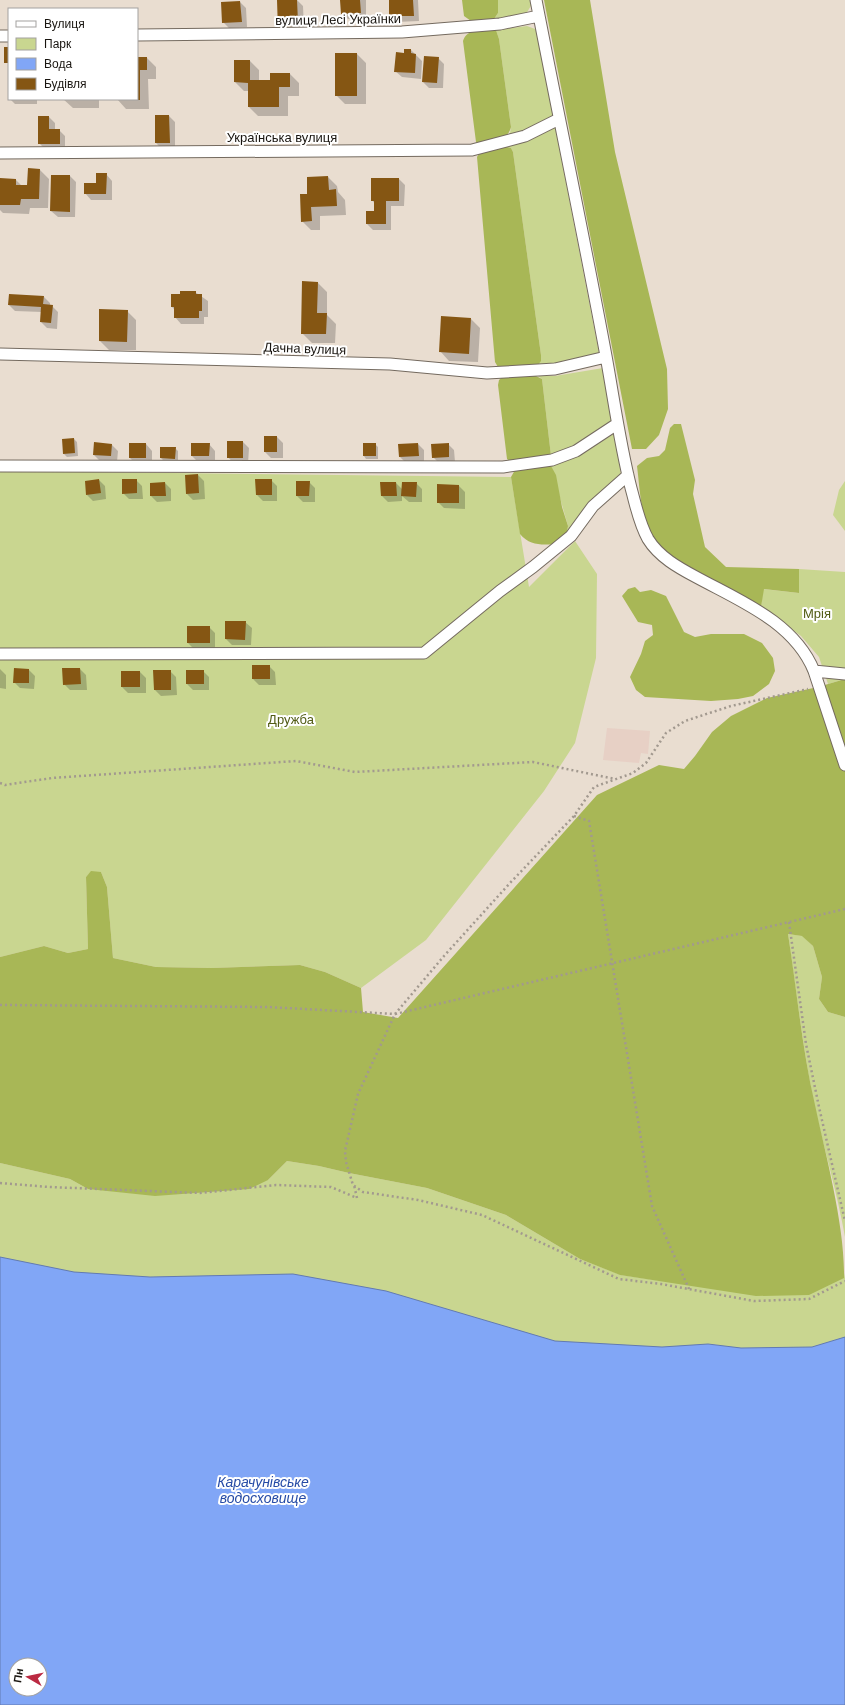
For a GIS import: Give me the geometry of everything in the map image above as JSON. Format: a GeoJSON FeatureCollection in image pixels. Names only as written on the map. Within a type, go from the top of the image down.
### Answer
{"type":"FeatureCollection","features":[{"type":"Feature","properties":{"kind":"street"},"geometry":{"type":"LineString","coordinates":[[536,0],[628,475],[639,520],[649,541],[661,554],[679,568],[750,606],[776,624],[795,640],[809,659],[814,671],[845,766]]}},
{"type":"Feature","properties":{"kind":"street","name":"вулиця Лесі Українки"},"geometry":{"type":"LineString","coordinates":[[138,35],[402,32],[500,24],[539,16]]}},
{"type":"Feature","properties":{"kind":"street","name":"Українська вулиця"},"geometry":{"type":"LineString","coordinates":[[0,153],[472,150],[525,136],[559,119]]}},
{"type":"Feature","properties":{"kind":"street","name":"Дачна вулиця"},"geometry":{"type":"LineString","coordinates":[[0,354],[390,364],[487,373],[555,369],[606,357]]}},
{"type":"Feature","properties":{"kind":"street"},"geometry":{"type":"LineString","coordinates":[[0,466],[503,467],[552,460],[576,450],[618,424]]}},
{"type":"Feature","properties":{"kind":"street"},"geometry":{"type":"LineString","coordinates":[[0,654],[424,653],[571,536],[593,506],[628,475]]}},
{"type":"Feature","properties":{"kind":"street"},"geometry":{"type":"LineString","coordinates":[[814,671],[845,674]]}},
{"type":"Feature","properties":{"kind":"path"},"geometry":{"type":"LineString","coordinates":[[0,1183],[49,1187],[200,1193],[276,1185],[331,1187],[357,1198],[346,1162],[345,1151],[358,1094],[395,1014],[444,956],[505,888],[574,816],[594,787],[633,773],[646,763],[666,733],[685,721],[731,706],[818,687]]}},
{"type":"Feature","properties":{"kind":"path"},"geometry":{"type":"LineString","coordinates":[[0,783],[5,785],[52,778],[296,761],[355,772],[533,762],[615,779]]}},
{"type":"Feature","properties":{"kind":"path"},"geometry":{"type":"LineString","coordinates":[[574,816],[589,821],[652,1206],[689,1289]]}},
{"type":"Feature","properties":{"kind":"path"},"geometry":{"type":"LineString","coordinates":[[0,1005],[268,1007],[395,1014],[845,909]]}},
{"type":"Feature","properties":{"kind":"path"},"geometry":{"type":"LineString","coordinates":[[789,922],[806,1044],[845,1221]]}},
{"type":"Feature","properties":{"kind":"path"},"geometry":{"type":"LineString","coordinates":[[354,1185],[363,1192],[418,1200],[482,1215],[619,1278],[754,1301],[809,1300],[845,1282]]}},
{"type":"Feature","properties":{"kind":"shaded area"},"geometry":{"type":"Polygon","coordinates":[[[607,728],[650,731],[648,754],[641,753],[639,763],[603,760],[607,728]]]}},
{"type":"Feature","properties":{"kind":"green space"},"geometry":{"type":"Polygon","coordinates":[[[462,0],[498,0],[498,13],[494,19],[471,21],[464,16],[462,0]]]}},
{"type":"Feature","properties":{"kind":"green space"},"geometry":{"type":"Polygon","coordinates":[[[498,0],[531,0],[532,4],[526,14],[494,19],[498,13],[498,0]]]}},
{"type":"Feature","properties":{"kind":"green space"},"geometry":{"type":"Polygon","coordinates":[[[544,0],[590,0],[615,152],[667,369],[668,409],[659,435],[646,449],[632,449],[544,0]]]}},
{"type":"Feature","properties":{"kind":"green space"},"geometry":{"type":"Polygon","coordinates":[[[527,26],[535,29],[538,33],[553,117],[525,131],[506,137],[510,133],[511,127],[499,39],[496,30],[527,26]]]}},
{"type":"Feature","properties":{"kind":"green space"},"geometry":{"type":"Polygon","coordinates":[[[496,30],[499,39],[511,127],[509,132],[503,138],[480,143],[476,142],[463,41],[467,34],[470,33],[496,30]]]}},
{"type":"Feature","properties":{"kind":"green space"},"geometry":{"type":"Polygon","coordinates":[[[555,126],[599,353],[555,365],[537,366],[541,355],[513,152],[511,148],[507,147],[555,126]]]}},
{"type":"Feature","properties":{"kind":"green space"},"geometry":{"type":"Polygon","coordinates":[[[507,147],[511,148],[513,152],[541,361],[537,366],[502,369],[498,367],[495,362],[477,157],[486,150],[507,147]]]}},
{"type":"Feature","properties":{"kind":"green space"},"geometry":{"type":"Polygon","coordinates":[[[603,368],[613,422],[575,446],[551,456],[542,379],[538,376],[555,376],[603,368]]]}},
{"type":"Feature","properties":{"kind":"green space"},"geometry":{"type":"Polygon","coordinates":[[[532,374],[542,379],[551,456],[511,462],[507,459],[498,385],[499,380],[502,377],[532,374]]]}},
{"type":"Feature","properties":{"kind":"green space"},"geometry":{"type":"Polygon","coordinates":[[[674,424],[681,424],[695,480],[693,494],[705,547],[726,567],[799,569],[799,593],[764,589],[761,607],[687,566],[673,557],[653,538],[645,521],[643,512],[637,466],[647,458],[659,456],[665,450],[670,428],[674,424]]]}},
{"type":"Feature","properties":{"kind":"green space"},"geometry":{"type":"Polygon","coordinates":[[[615,433],[621,475],[567,532],[568,526],[551,466],[578,456],[615,433]]]}},
{"type":"Feature","properties":{"kind":"green space"},"geometry":{"type":"Polygon","coordinates":[[[551,466],[556,475],[562,507],[568,526],[567,532],[557,544],[546,545],[532,543],[520,534],[511,477],[515,470],[551,466]]]}},
{"type":"Feature","properties":{"kind":"green space","name":"Дружба"},"geometry":{"type":"Polygon","coordinates":[[[0,471],[511,477],[529,587],[575,541],[597,574],[596,658],[575,743],[544,791],[426,940],[361,988],[325,972],[300,965],[212,968],[156,967],[113,958],[107,887],[101,872],[91,872],[86,877],[88,949],[68,953],[44,946],[0,957],[0,471]]]}},
{"type":"Feature","properties":{"kind":"green space"},"geometry":{"type":"Polygon","coordinates":[[[845,481],[845,531],[833,515],[839,490],[845,481]]]}},
{"type":"Feature","properties":{"kind":"green space","name":"Мрія"},"geometry":{"type":"Polygon","coordinates":[[[799,569],[845,572],[845,679],[828,684],[819,657],[801,636],[761,607],[763,589],[799,593],[799,569]]]}},
{"type":"Feature","properties":{"kind":"green space"},"geometry":{"type":"Polygon","coordinates":[[[635,587],[640,592],[651,590],[666,596],[684,632],[695,637],[711,634],[744,634],[762,643],[773,658],[775,671],[769,684],[753,696],[738,699],[711,701],[645,697],[636,690],[630,677],[641,654],[645,641],[653,635],[652,625],[638,622],[622,596],[628,589],[635,587]]]}},
{"type":"Feature","properties":{"kind":"green space"},"geometry":{"type":"Polygon","coordinates":[[[845,679],[845,1017],[828,1012],[819,999],[822,977],[813,946],[802,936],[788,934],[810,1084],[838,1214],[844,1278],[809,1295],[756,1296],[620,1275],[580,1259],[506,1215],[427,1188],[287,1161],[268,1180],[249,1189],[155,1196],[88,1189],[70,1179],[0,1163],[0,957],[44,946],[68,953],[88,949],[86,877],[91,871],[101,872],[107,887],[113,958],[156,967],[212,968],[300,965],[325,972],[361,988],[363,1012],[398,1018],[597,795],[659,765],[684,769],[712,732],[731,716],[767,698],[818,687],[845,679]]]}},
{"type":"Feature","properties":{"kind":"green space"},"geometry":{"type":"Polygon","coordinates":[[[788,934],[803,936],[813,946],[822,977],[819,999],[828,1012],[845,1017],[845,1237],[810,1083],[788,934]]]}},
{"type":"Feature","properties":{"kind":"green space"},"geometry":{"type":"Polygon","coordinates":[[[287,1161],[427,1188],[506,1215],[580,1259],[621,1275],[662,1281],[844,1278],[845,1273],[845,1412],[718,1345],[708,1344],[705,1361],[0,1292],[0,1163],[70,1179],[88,1189],[268,1180],[287,1161]]]}},
{"type":"Feature","properties":{"kind":"water","name":"Карачунівське водосховище"},"geometry":{"type":"Polygon","coordinates":[[[0,1257],[74,1272],[150,1277],[293,1274],[386,1291],[555,1341],[662,1347],[708,1344],[741,1348],[812,1347],[845,1337],[845,1705],[0,1705],[0,1257]]]}},
{"type":"Feature","properties":{"kind":"building"},"geometry":{"type":"Polygon","coordinates":[[[277,0],[297,0],[298,22],[290,23],[291,30],[278,31],[277,0]]]}},
{"type":"Feature","properties":{"kind":"building"},"geometry":{"type":"Polygon","coordinates":[[[340,0],[360,0],[361,13],[341,14],[340,0]]]}},
{"type":"Feature","properties":{"kind":"building"},"geometry":{"type":"Polygon","coordinates":[[[389,0],[413,0],[414,16],[389,16],[389,0]]]}},
{"type":"Feature","properties":{"kind":"building"},"geometry":{"type":"Polygon","coordinates":[[[240,1],[242,22],[222,23],[221,2],[240,1]]]}},
{"type":"Feature","properties":{"kind":"building"},"geometry":{"type":"Polygon","coordinates":[[[4,47],[8,47],[8,63],[4,63],[4,47]]]}},
{"type":"Feature","properties":{"kind":"building"},"geometry":{"type":"Polygon","coordinates":[[[404,49],[411,49],[411,53],[416,54],[415,73],[394,72],[396,52],[404,53],[404,49]]]}},
{"type":"Feature","properties":{"kind":"building"},"geometry":{"type":"Polygon","coordinates":[[[335,53],[357,53],[357,96],[335,96],[335,53]]]}},
{"type":"Feature","properties":{"kind":"building"},"geometry":{"type":"Polygon","coordinates":[[[424,56],[439,57],[437,83],[422,82],[424,56]]]}},
{"type":"Feature","properties":{"kind":"building"},"geometry":{"type":"Polygon","coordinates":[[[138,57],[147,57],[147,70],[140,70],[140,100],[138,100],[138,57]]]}},
{"type":"Feature","properties":{"kind":"building"},"geometry":{"type":"Polygon","coordinates":[[[234,60],[250,60],[250,80],[270,80],[270,73],[290,73],[290,87],[279,87],[279,107],[248,107],[248,83],[234,82],[234,60]]]}},
{"type":"Feature","properties":{"kind":"building"},"geometry":{"type":"Polygon","coordinates":[[[155,115],[169,115],[170,143],[155,143],[155,115]]]}},
{"type":"Feature","properties":{"kind":"building"},"geometry":{"type":"Polygon","coordinates":[[[38,116],[49,116],[49,129],[60,129],[60,144],[38,144],[38,116]]]}},
{"type":"Feature","properties":{"kind":"building"},"geometry":{"type":"Polygon","coordinates":[[[28,168],[40,169],[39,199],[21,199],[20,205],[0,205],[0,178],[16,179],[16,185],[27,185],[28,168]]]}},
{"type":"Feature","properties":{"kind":"building"},"geometry":{"type":"Polygon","coordinates":[[[96,173],[107,173],[106,194],[84,194],[84,183],[96,183],[96,173]]]}},
{"type":"Feature","properties":{"kind":"building"},"geometry":{"type":"Polygon","coordinates":[[[51,175],[70,175],[70,212],[50,211],[51,175]]]}},
{"type":"Feature","properties":{"kind":"building"},"geometry":{"type":"Polygon","coordinates":[[[328,176],[329,190],[336,189],[337,206],[311,207],[312,221],[301,222],[300,194],[307,194],[307,177],[328,176]]]}},
{"type":"Feature","properties":{"kind":"building"},"geometry":{"type":"Polygon","coordinates":[[[371,178],[399,178],[399,201],[386,201],[386,224],[366,224],[366,211],[374,211],[374,201],[371,201],[371,178]]]}},
{"type":"Feature","properties":{"kind":"building"},"geometry":{"type":"Polygon","coordinates":[[[302,281],[318,282],[317,313],[327,313],[326,334],[301,334],[302,281]]]}},
{"type":"Feature","properties":{"kind":"building"},"geometry":{"type":"Polygon","coordinates":[[[180,291],[196,291],[196,294],[202,294],[202,311],[199,311],[199,318],[174,318],[174,307],[171,307],[171,294],[180,294],[180,291]]]}},
{"type":"Feature","properties":{"kind":"building"},"geometry":{"type":"Polygon","coordinates":[[[9,294],[44,296],[43,304],[53,305],[51,323],[40,322],[41,307],[8,305],[9,294]]]}},
{"type":"Feature","properties":{"kind":"building"},"geometry":{"type":"Polygon","coordinates":[[[99,309],[128,310],[127,342],[99,341],[99,309]]]}},
{"type":"Feature","properties":{"kind":"building"},"geometry":{"type":"Polygon","coordinates":[[[441,316],[471,318],[469,354],[439,352],[441,316]]]}},
{"type":"Feature","properties":{"kind":"building"},"geometry":{"type":"Polygon","coordinates":[[[264,436],[277,436],[277,452],[264,452],[264,436]]]}},
{"type":"Feature","properties":{"kind":"building"},"geometry":{"type":"Polygon","coordinates":[[[74,438],[75,453],[63,454],[62,439],[74,438]]]}},
{"type":"Feature","properties":{"kind":"building"},"geometry":{"type":"Polygon","coordinates":[[[227,441],[243,441],[243,458],[227,458],[227,441]]]}},
{"type":"Feature","properties":{"kind":"building"},"geometry":{"type":"Polygon","coordinates":[[[94,442],[112,444],[111,456],[93,455],[94,442]]]}},
{"type":"Feature","properties":{"kind":"building"},"geometry":{"type":"Polygon","coordinates":[[[129,443],[146,443],[146,458],[129,458],[129,443]]]}},
{"type":"Feature","properties":{"kind":"building"},"geometry":{"type":"Polygon","coordinates":[[[191,443],[210,443],[209,456],[191,456],[191,443]]]}},
{"type":"Feature","properties":{"kind":"building"},"geometry":{"type":"Polygon","coordinates":[[[363,443],[376,443],[376,456],[363,456],[363,443]]]}},
{"type":"Feature","properties":{"kind":"building"},"geometry":{"type":"Polygon","coordinates":[[[418,443],[419,456],[399,457],[398,444],[418,443]]]}},
{"type":"Feature","properties":{"kind":"building"},"geometry":{"type":"Polygon","coordinates":[[[449,443],[449,457],[432,458],[431,444],[449,443]]]}},
{"type":"Feature","properties":{"kind":"building"},"geometry":{"type":"Polygon","coordinates":[[[160,447],[176,447],[175,459],[160,458],[160,447]]]}},
{"type":"Feature","properties":{"kind":"building"},"geometry":{"type":"Polygon","coordinates":[[[198,474],[199,493],[186,494],[185,475],[198,474]]]}},
{"type":"Feature","properties":{"kind":"building"},"geometry":{"type":"Polygon","coordinates":[[[99,479],[101,493],[86,495],[85,481],[99,479]]]}},
{"type":"Feature","properties":{"kind":"building"},"geometry":{"type":"Polygon","coordinates":[[[122,479],[137,479],[137,493],[122,494],[122,479]]]}},
{"type":"Feature","properties":{"kind":"building"},"geometry":{"type":"Polygon","coordinates":[[[255,479],[272,479],[272,495],[256,495],[255,479]]]}},
{"type":"Feature","properties":{"kind":"building"},"geometry":{"type":"Polygon","coordinates":[[[296,481],[310,481],[309,496],[296,496],[296,481]]]}},
{"type":"Feature","properties":{"kind":"building"},"geometry":{"type":"Polygon","coordinates":[[[165,482],[166,496],[150,496],[150,483],[165,482]]]}},
{"type":"Feature","properties":{"kind":"building"},"geometry":{"type":"Polygon","coordinates":[[[380,482],[396,482],[397,496],[381,496],[380,482]]]}},
{"type":"Feature","properties":{"kind":"building"},"geometry":{"type":"Polygon","coordinates":[[[402,482],[417,482],[416,497],[401,496],[402,482]]]}},
{"type":"Feature","properties":{"kind":"building"},"geometry":{"type":"Polygon","coordinates":[[[437,484],[459,485],[459,503],[437,503],[437,484]]]}},
{"type":"Feature","properties":{"kind":"building"},"geometry":{"type":"Polygon","coordinates":[[[225,621],[246,621],[245,640],[225,639],[225,621]]]}},
{"type":"Feature","properties":{"kind":"building"},"geometry":{"type":"Polygon","coordinates":[[[187,626],[210,626],[210,643],[187,643],[187,626]]]}},
{"type":"Feature","properties":{"kind":"building"},"geometry":{"type":"Polygon","coordinates":[[[252,665],[270,665],[270,679],[252,679],[252,665]]]}},
{"type":"Feature","properties":{"kind":"building"},"geometry":{"type":"Polygon","coordinates":[[[14,668],[29,669],[29,683],[13,683],[14,668]]]}},
{"type":"Feature","properties":{"kind":"building"},"geometry":{"type":"Polygon","coordinates":[[[62,668],[80,668],[81,684],[63,685],[62,668]]]}},
{"type":"Feature","properties":{"kind":"building"},"geometry":{"type":"Polygon","coordinates":[[[153,670],[171,670],[171,690],[154,690],[153,670]]]}},
{"type":"Feature","properties":{"kind":"building"},"geometry":{"type":"Polygon","coordinates":[[[186,670],[204,670],[204,684],[186,684],[186,670]]]}},
{"type":"Feature","properties":{"kind":"building"},"geometry":{"type":"Polygon","coordinates":[[[121,671],[140,671],[140,687],[121,687],[121,671]]]}}]}
